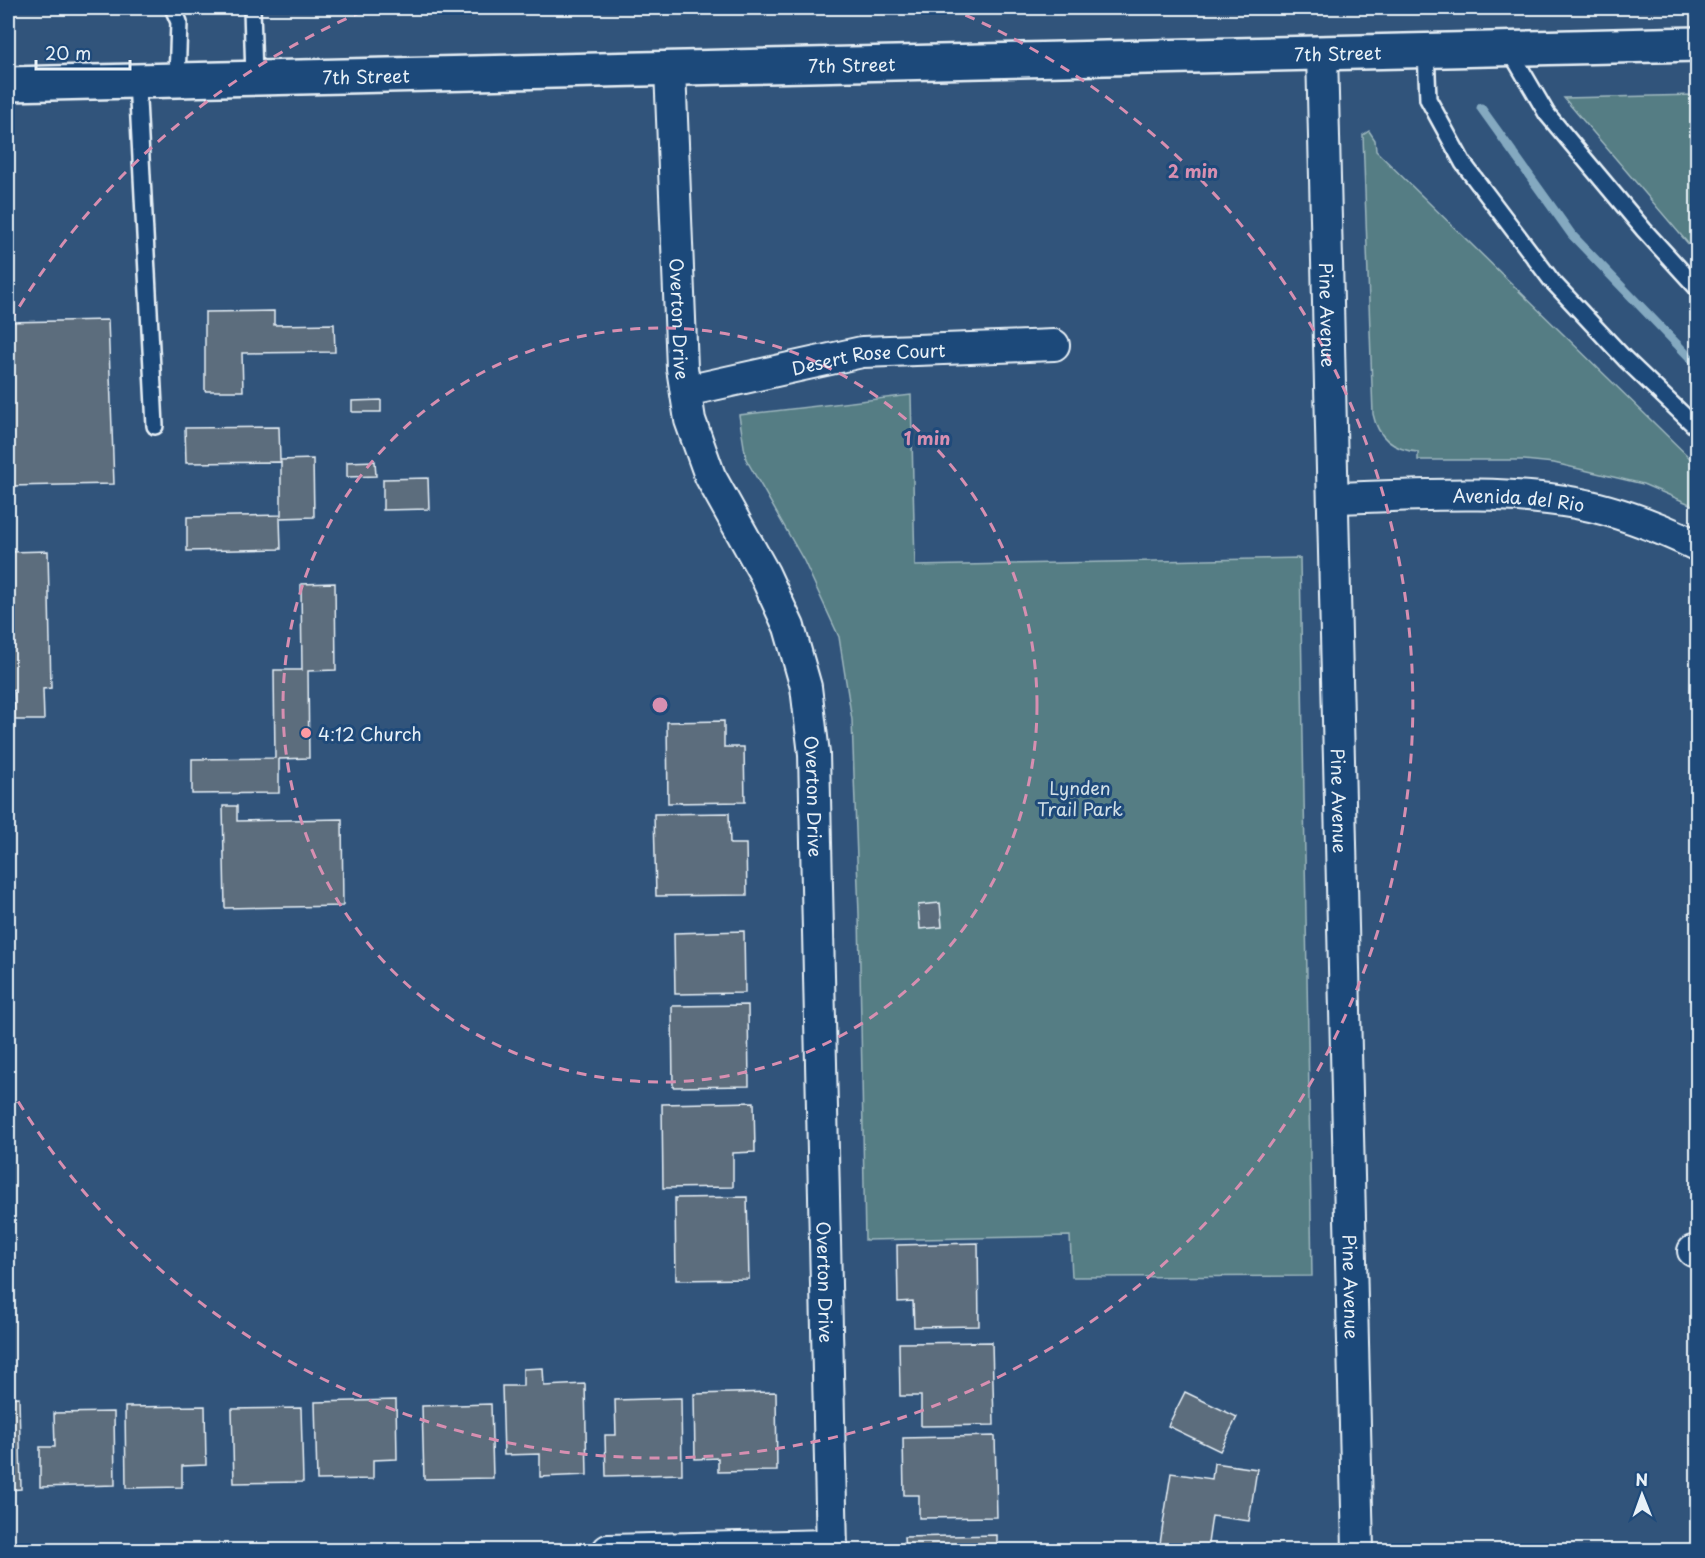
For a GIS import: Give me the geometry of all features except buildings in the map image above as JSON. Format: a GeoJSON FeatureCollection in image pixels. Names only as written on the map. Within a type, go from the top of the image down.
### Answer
{"type":"FeatureCollection","features":[{"type":"Feature","properties":{"kind":"street","name":"7th Street"},"geometry":{"type":"LineString","coordinates":[[8,84],[1698,44]]}},
{"type":"Feature","properties":{"kind":"street","name":"Pine Avenue"},"geometry":{"type":"LineString","coordinates":[[1322,53],[1358,1551]]}},
{"type":"Feature","properties":{"kind":"street","name":"Overton Drive"},"geometry":{"type":"LineString","coordinates":[[670,69],[682,368],[690,420],[710,476],[764,573],[789,627],[806,687],[814,753],[832,1548]]}},
{"type":"Feature","properties":{"kind":"street","name":"Desert Rose Court"},"geometry":{"type":"LineString","coordinates":[[686,391],[862,352],[1054,345]]}},
{"type":"Feature","properties":{"kind":"street","name":"Avenida del Rio"},"geometry":{"type":"LineString","coordinates":[[1333,498],[1496,495],[1577,503],[1654,524],[1698,546]]}},
{"type":"Feature","properties":{"kind":"street"},"geometry":{"type":"LineString","coordinates":[[608,1551],[832,1548]]}},
{"type":"Feature","properties":{"kind":"lane"},"geometry":{"type":"LineString","coordinates":[[173,8],[179,22],[177,80]]}},
{"type":"Feature","properties":{"kind":"lane"},"geometry":{"type":"LineString","coordinates":[[252,8],[254,78]]}},
{"type":"Feature","properties":{"kind":"lane"},"geometry":{"type":"LineString","coordinates":[[1509,49],[1547,114],[1644,230],[1698,289]]}},
{"type":"Feature","properties":{"kind":"lane"},"geometry":{"type":"LineString","coordinates":[[1426,51],[1428,99],[1462,163],[1552,281],[1625,359],[1698,429]]}},
{"type":"Feature","properties":{"kind":"lane"},"geometry":{"type":"LineString","coordinates":[[137,81],[155,426]]}},
{"type":"Feature","properties":{"kind":"green space"},"geometry":{"type":"Polygon","coordinates":[[[1698,95],[1697,254],[1564,98],[1698,95]]]}},
{"type":"Feature","properties":{"kind":"green space"},"geometry":{"type":"Polygon","coordinates":[[[1369,131],[1375,140],[1376,151],[1697,465],[1697,507],[1643,484],[1554,463],[1524,460],[1418,460],[1418,452],[1402,449],[1383,436],[1373,414],[1363,135],[1369,131]]]}},
{"type":"Feature","properties":{"kind":"green space","name":"Lynden Trail Park"},"geometry":{"type":"Polygon","coordinates":[[[911,395],[915,566],[1300,558],[1312,1276],[1072,1277],[1070,1236],[865,1240],[859,914],[852,720],[839,637],[804,561],[746,459],[739,415],[911,395]]]}},
{"type":"Feature","properties":{"kind":"waterway"},"geometry":{"type":"LineString","coordinates":[[1481,108],[1572,235],[1698,366]]}},
{"type":"Feature","properties":{"kind":"place","name":"4:12 Church"},"geometry":{"type":"Point","coordinates":[306,733]}}]}
